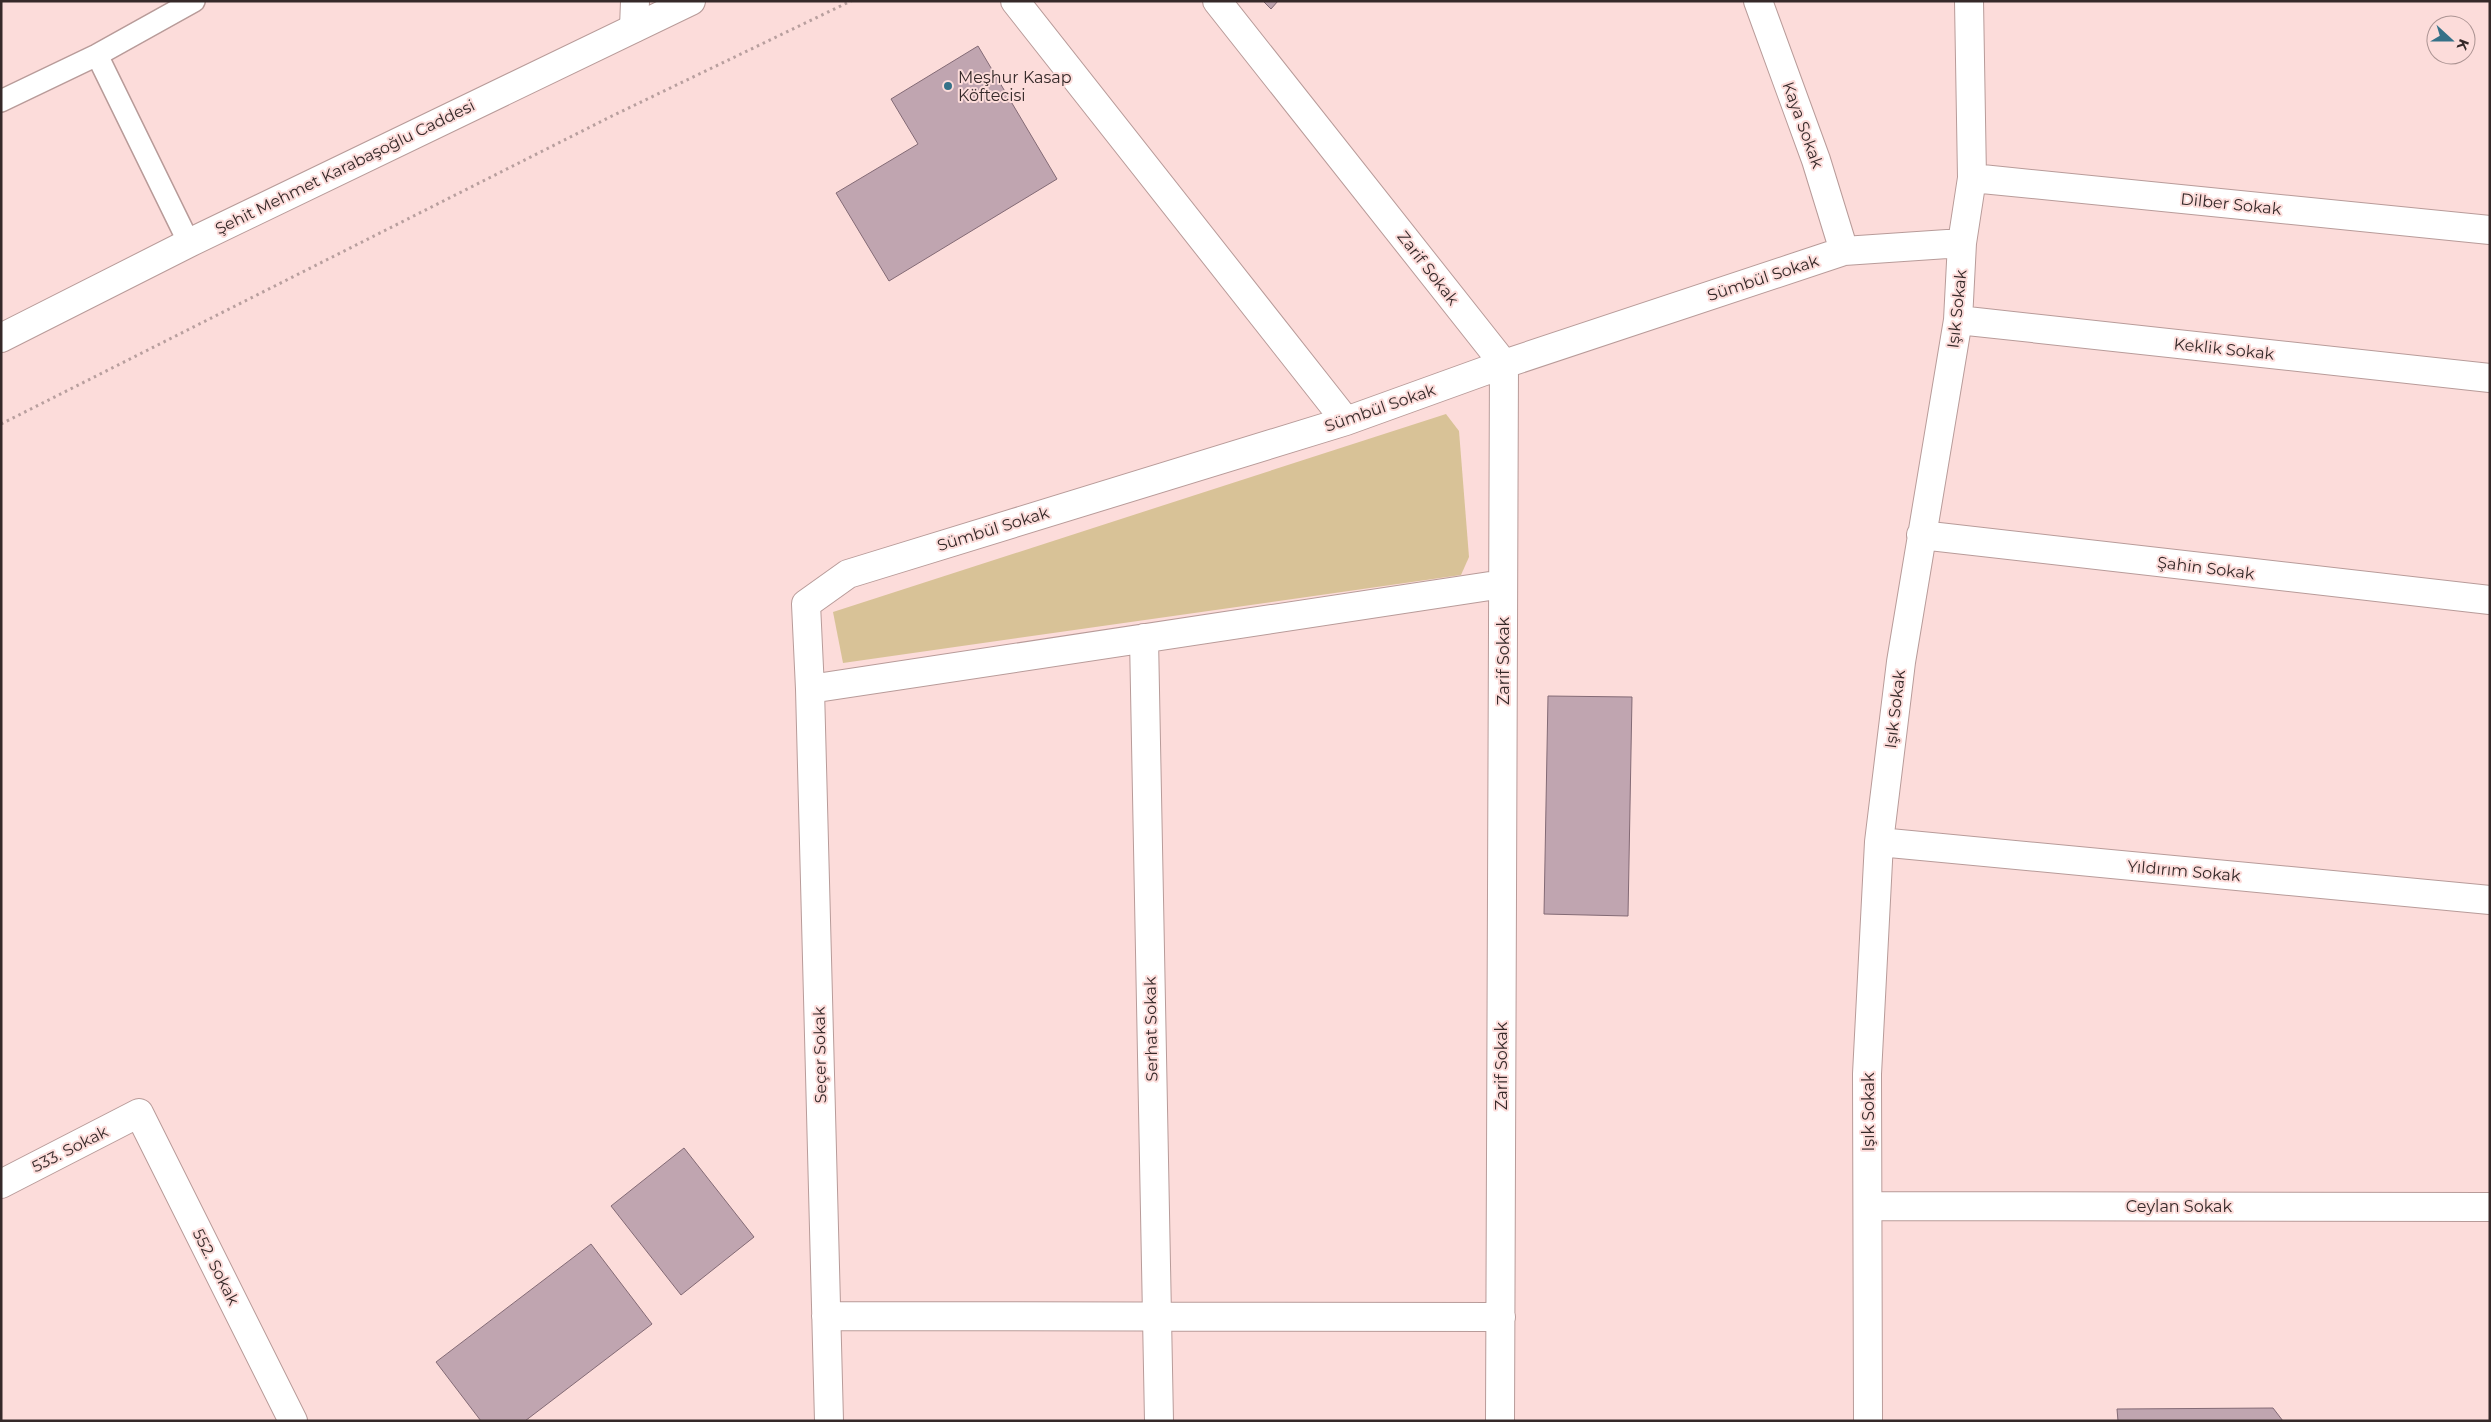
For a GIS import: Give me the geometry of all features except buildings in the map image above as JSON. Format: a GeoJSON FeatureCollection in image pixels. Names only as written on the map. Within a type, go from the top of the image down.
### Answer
{"type":"FeatureCollection","features":[{"type":"Feature","properties":{"kind":"street"},"geometry":{"type":"LineString","coordinates":[[634,28],[635,1]]}},
{"type":"Feature","properties":{"kind":"street","name":"Şehit Mehmet Karabaşoğlu Caddesi"},"geometry":{"type":"LineString","coordinates":[[1,338],[189,243],[691,1]]}},
{"type":"Feature","properties":{"kind":"street"},"geometry":{"type":"LineString","coordinates":[[1015,1],[1346,421]]}},
{"type":"Feature","properties":{"kind":"street","name":"Zarif Sokak"},"geometry":{"type":"LineString","coordinates":[[1217,1],[1504,364],[1500,1421]]}},
{"type":"Feature","properties":{"kind":"street","name":"Kaya Sokak"},"geometry":{"type":"LineString","coordinates":[[1758,1],[1816,160],[1844,251]]}},
{"type":"Feature","properties":{"kind":"street","name":"Işık Sokak"},"geometry":{"type":"LineString","coordinates":[[1868,1421],[1867,1074],[1879,842],[1901,662],[1958,320],[1962,243],[1972,178],[1969,1]]}},
{"type":"Feature","properties":{"kind":"street","name":"Dilber Sokak"},"geometry":{"type":"LineString","coordinates":[[1972,178],[2490,230]]}},
{"type":"Feature","properties":{"kind":"street","name":"Sümbül Sokak"},"geometry":{"type":"LineString","coordinates":[[806,604],[848,574],[1346,421],[1504,364],[1844,251],[1962,243]]}},
{"type":"Feature","properties":{"kind":"street","name":"Keklik Sokak"},"geometry":{"type":"LineString","coordinates":[[1958,320],[2490,378]]}},
{"type":"Feature","properties":{"kind":"street","name":"Şahin Sokak"},"geometry":{"type":"LineString","coordinates":[[1921,535],[2490,600]]}},
{"type":"Feature","properties":{"kind":"street"},"geometry":{"type":"LineString","coordinates":[[810,689],[1503,584]]}},
{"type":"Feature","properties":{"kind":"street","name":"Seçer Sokak"},"geometry":{"type":"LineString","coordinates":[[806,604],[810,689],[829,1421]]}},
{"type":"Feature","properties":{"kind":"street","name":"Serhat Sokak"},"geometry":{"type":"LineString","coordinates":[[1144,638],[1159,1421]]}},
{"type":"Feature","properties":{"kind":"street","name":"Yıldırım Sokak"},"geometry":{"type":"LineString","coordinates":[[1879,842],[2490,900]]}},
{"type":"Feature","properties":{"kind":"street","name":"533. Sokak"},"geometry":{"type":"LineString","coordinates":[[1,1184],[139,1113]]}},
{"type":"Feature","properties":{"kind":"street","name":"552. Sokak"},"geometry":{"type":"LineString","coordinates":[[139,1113],[293,1421]]}},
{"type":"Feature","properties":{"kind":"street","name":"Ceylan Sokak"},"geometry":{"type":"LineString","coordinates":[[1868,1206],[2490,1207]]}},
{"type":"Feature","properties":{"kind":"street"},"geometry":{"type":"LineString","coordinates":[[826,1316],[1501,1317]]}},
{"type":"Feature","properties":{"kind":"lane"},"geometry":{"type":"LineString","coordinates":[[1,101],[97,54],[194,1]]}},
{"type":"Feature","properties":{"kind":"lane"},"geometry":{"type":"LineString","coordinates":[[97,54],[189,243]]}},
{"type":"Feature","properties":{"kind":"path"},"geometry":{"type":"LineString","coordinates":[[1,424],[612,116],[851,1]]}},
{"type":"Feature","properties":{"kind":"shaded area"},"geometry":{"type":"Polygon","coordinates":[[[1446,414],[1459,431],[1469,557],[1461,575],[843,663],[833,612],[1446,414]]]}},
{"type":"Feature","properties":{"kind":"place","name":"Meşhur Kasap Köftecisi"},"geometry":{"type":"Point","coordinates":[948,86]}}]}
